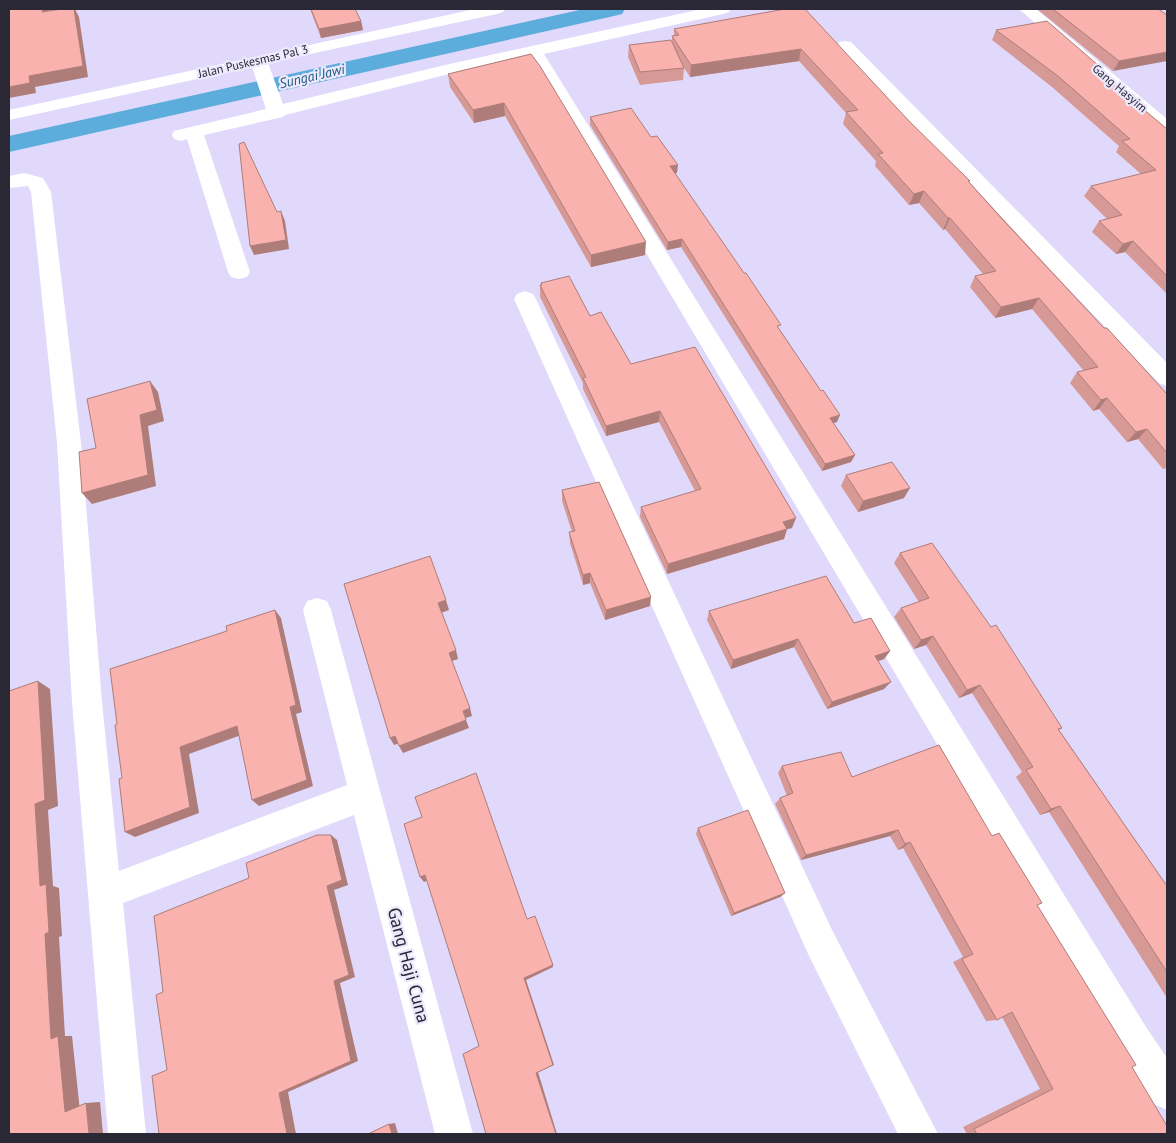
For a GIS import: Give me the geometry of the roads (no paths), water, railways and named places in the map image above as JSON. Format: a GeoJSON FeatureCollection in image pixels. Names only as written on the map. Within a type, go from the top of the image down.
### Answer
{"type":"FeatureCollection","features":[{"type":"Feature","properties":{"kind":"street","name":"Jalan Puskesmas Pal 3"},"geometry":{"type":"LineString","coordinates":[[9,115],[259,61],[429,15],[497,9]]}},
{"type":"Feature","properties":{"kind":"street"},"geometry":{"type":"LineString","coordinates":[[239,272],[188,134],[276,107],[534,51],[684,12],[723,9]]}},
{"type":"Feature","properties":{"kind":"street","name":"Gang Hasyim"},"geometry":{"type":"LineString","coordinates":[[1027,9],[1167,128]]}},
{"type":"Feature","properties":{"kind":"street"},"geometry":{"type":"LineString","coordinates":[[845,46],[1167,377]]}},
{"type":"Feature","properties":{"kind":"street"},"geometry":{"type":"LineString","coordinates":[[534,51],[550,74],[826,528],[1133,1040],[1167,1092]]}},
{"type":"Feature","properties":{"kind":"street"},"geometry":{"type":"LineString","coordinates":[[259,61],[276,107]]}},
{"type":"Feature","properties":{"kind":"street"},"geometry":{"type":"LineString","coordinates":[[9,182],[29,179],[36,182],[41,192],[69,443],[87,702],[127,1134]]}},
{"type":"Feature","properties":{"kind":"street"},"geometry":{"type":"LineString","coordinates":[[525,299],[821,944],[919,1134]]}},
{"type":"Feature","properties":{"kind":"street","name":"Gang Haji Cuna"},"geometry":{"type":"LineString","coordinates":[[316,610],[454,1134]]}},
{"type":"Feature","properties":{"kind":"street"},"geometry":{"type":"LineString","coordinates":[[106,893],[364,795]]}},
{"type":"Feature","properties":{"kind":"waterway","name":"Sungai Jawi"},"geometry":{"type":"LineString","coordinates":[[9,144],[614,9]]}}]}
